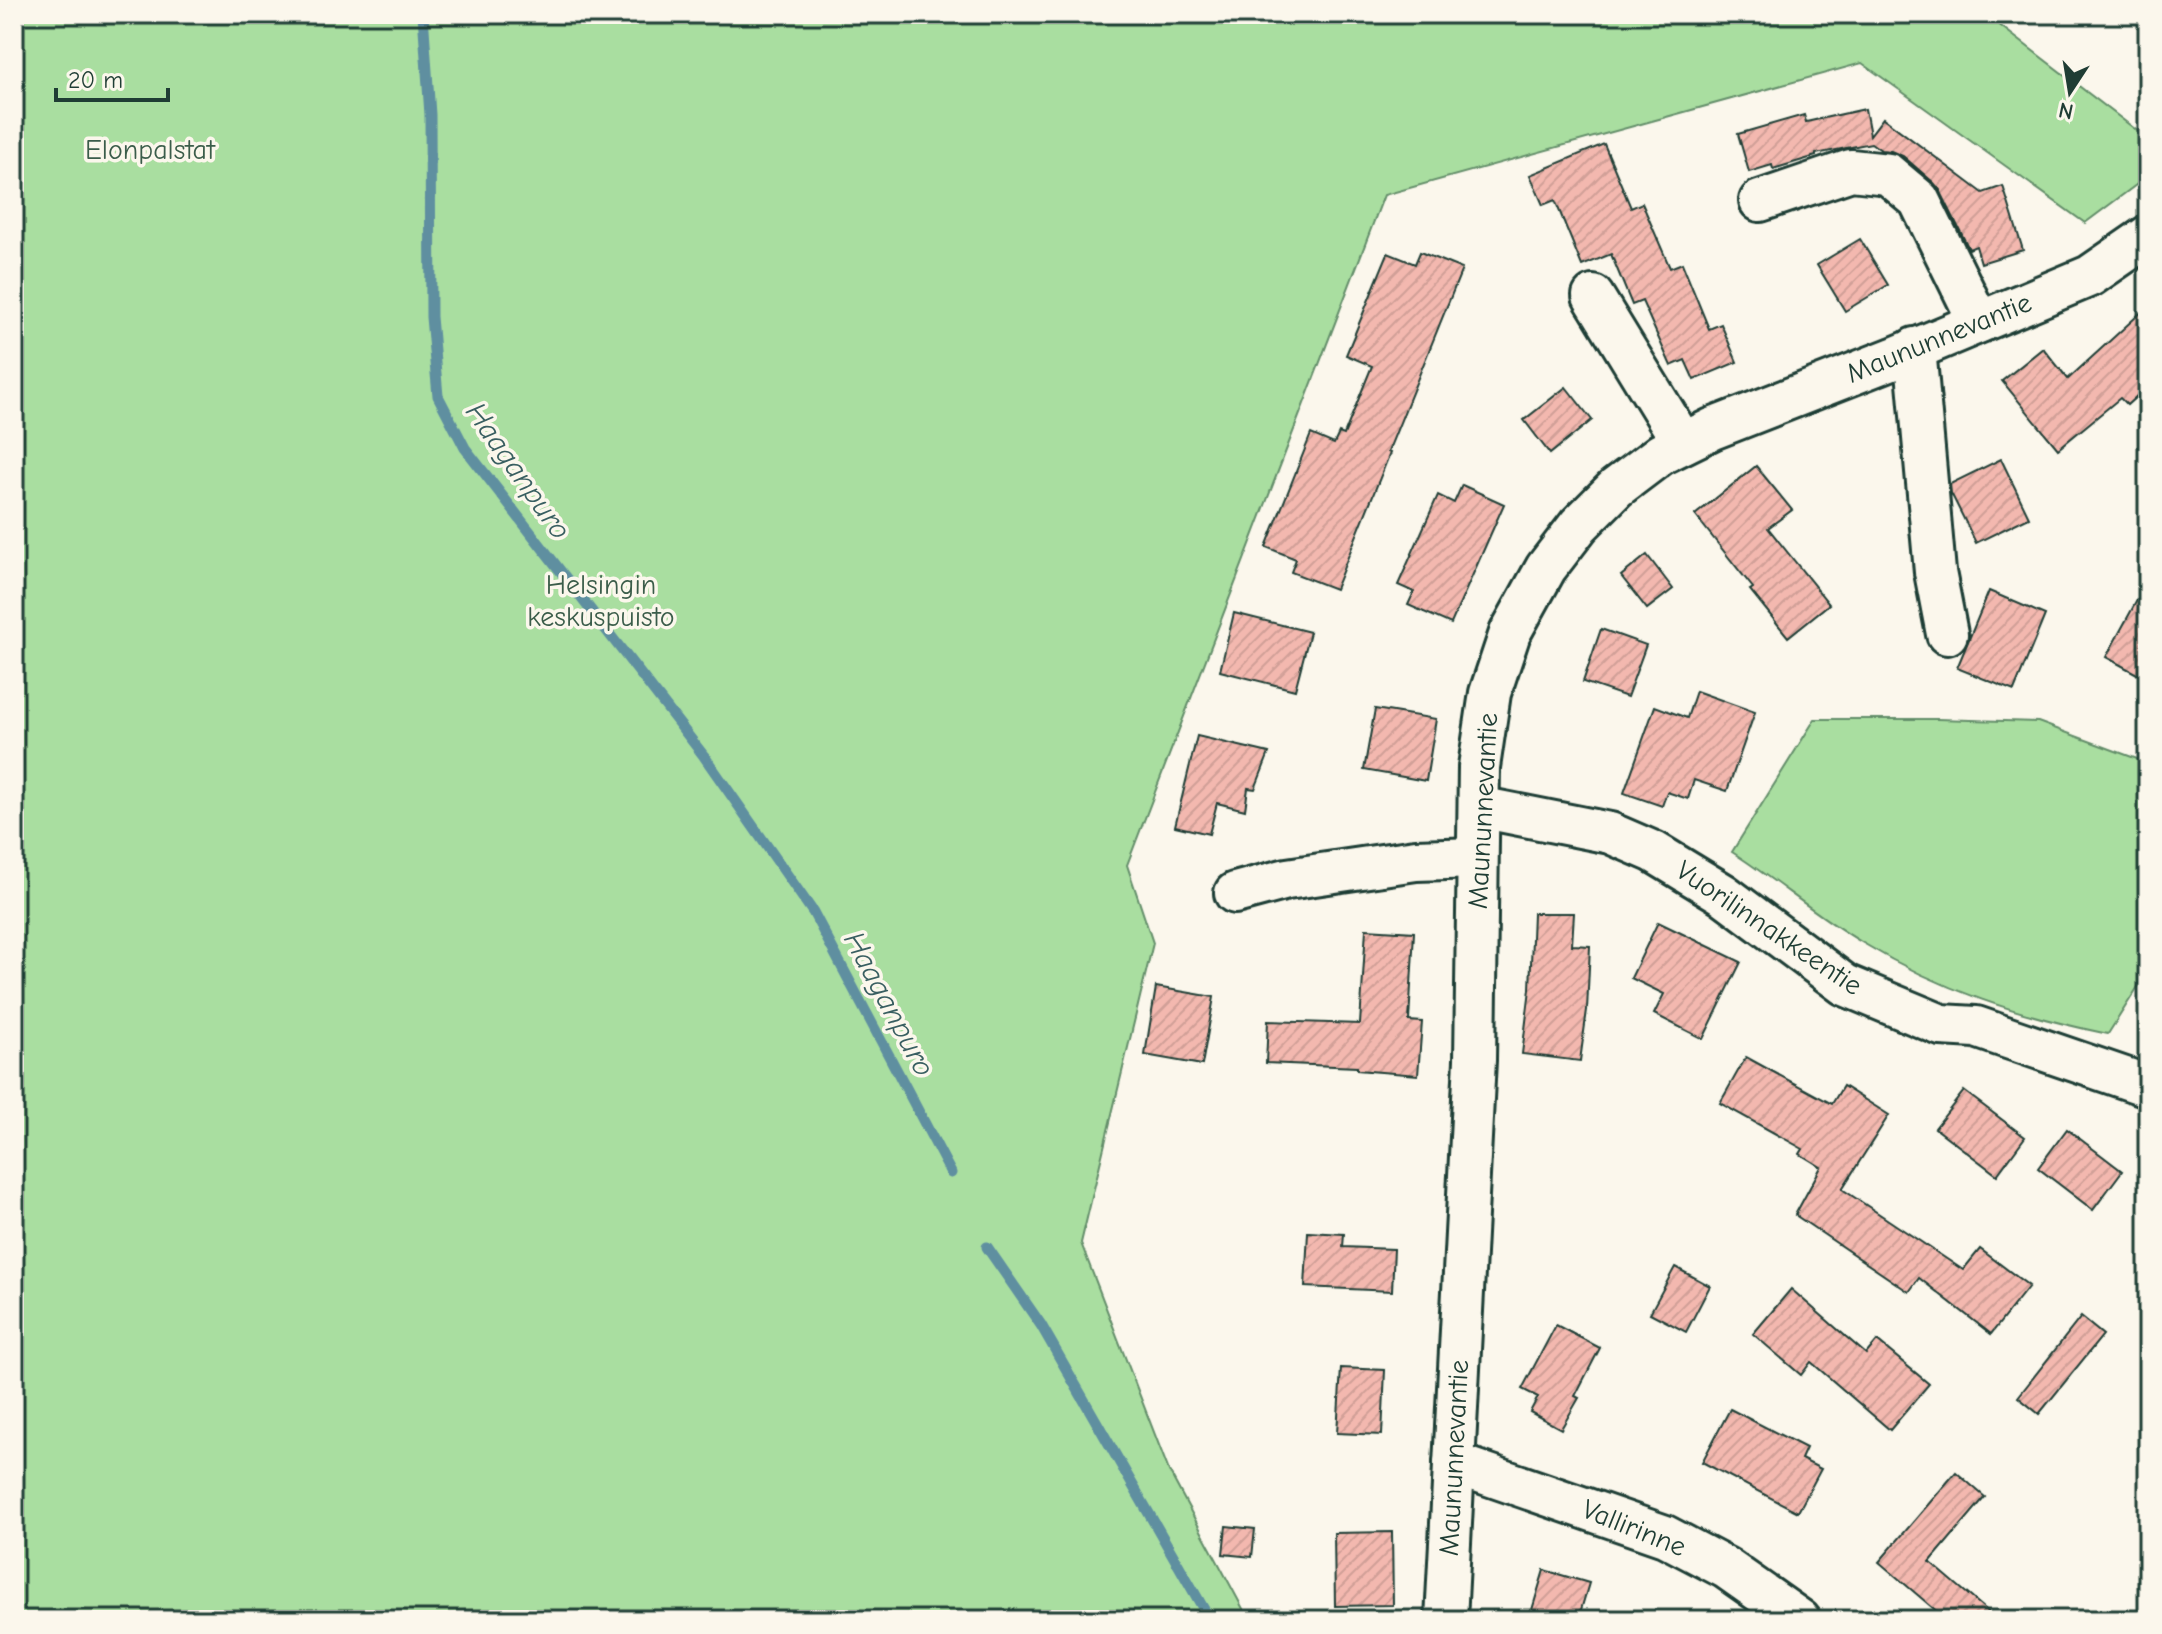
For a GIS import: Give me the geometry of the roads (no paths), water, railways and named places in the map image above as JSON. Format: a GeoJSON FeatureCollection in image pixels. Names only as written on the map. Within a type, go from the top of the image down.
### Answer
{"type":"FeatureCollection","features":[{"type":"Feature","properties":{"kind":"street"},"geometry":{"type":"LineString","coordinates":[[1760,201],[1851,170],[1888,174],[1919,200],[1979,322]]}},
{"type":"Feature","properties":{"kind":"street","name":"Maununnevantie"},"geometry":{"type":"LineString","coordinates":[[1446,1620],[1475,1060],[1479,767],[1490,693],[1510,633],[1546,568],[1579,525],[1616,488],[1661,454],[1712,429],[2090,276],[2148,236]]}},
{"type":"Feature","properties":{"kind":"street"},"geometry":{"type":"LineString","coordinates":[[1593,296],[1683,443]]}},
{"type":"Feature","properties":{"kind":"street"},"geometry":{"type":"LineString","coordinates":[[1915,348],[1935,572],[1947,634]]}},
{"type":"Feature","properties":{"kind":"street","name":"Vuorilinnakkeentie"},"geometry":{"type":"LineString","coordinates":[[1479,807],[1610,833],[1654,852],[1723,894],[1845,985],[1941,1025],[1976,1027],[2148,1086]]}},
{"type":"Feature","properties":{"kind":"street"},"geometry":{"type":"LineString","coordinates":[[1235,893],[1287,879],[1416,860],[1477,858]]}},
{"type":"Feature","properties":{"kind":"street","name":"Vallirinne"},"geometry":{"type":"LineString","coordinates":[[1454,1463],[1665,1536],[1726,1568],[1800,1620]]}},
{"type":"Feature","properties":{"kind":"waterway","name":"Haaganpuro"},"geometry":{"type":"LineString","coordinates":[[423,14],[430,115],[431,317],[438,396],[465,448],[704,756],[813,912],[951,1173]]}},
{"type":"Feature","properties":{"kind":"waterway","name":"Haaganpuro"},"geometry":{"type":"LineString","coordinates":[[987,1247],[1041,1325],[1210,1620]]}},
{"type":"Feature","properties":{"kind":"park label","name":"Elonpalstat"},"geometry":{"type":"Point","coordinates":[150,150]}},
{"type":"Feature","properties":{"kind":"park label","name":"Helsingin keskuspuisto"},"geometry":{"type":"Point","coordinates":[601,601]}}]}
